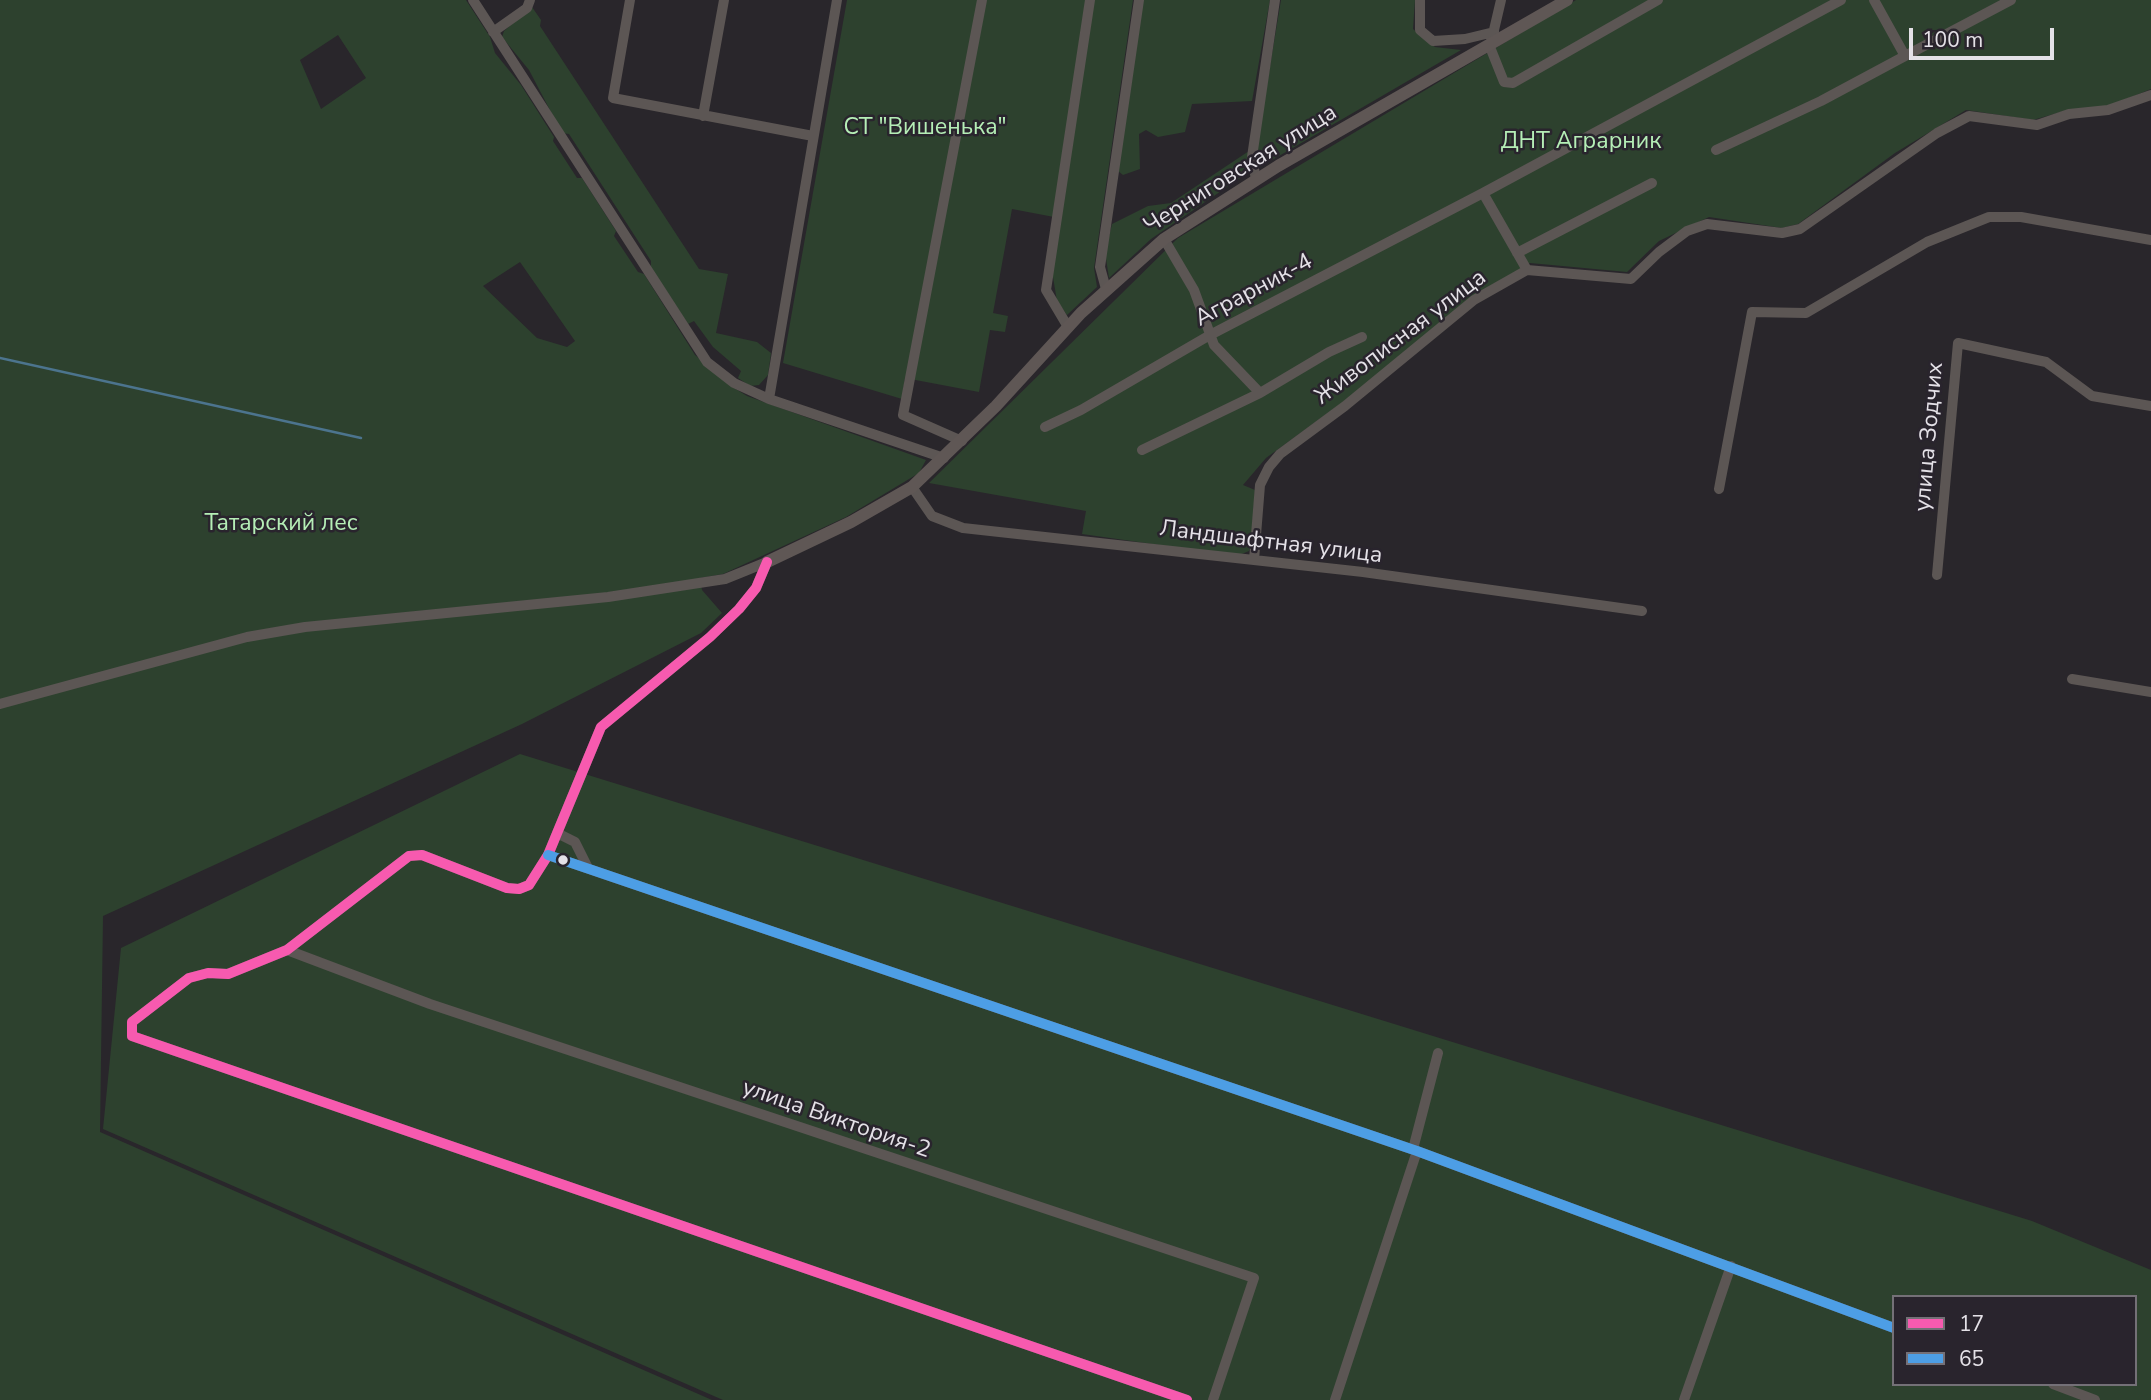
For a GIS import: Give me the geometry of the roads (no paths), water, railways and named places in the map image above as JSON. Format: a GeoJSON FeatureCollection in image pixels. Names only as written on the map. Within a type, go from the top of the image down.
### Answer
{"type":"FeatureCollection","features":[{"type":"Feature","properties":{"kind":"street"},"geometry":{"type":"LineString","coordinates":[[473,0],[707,362],[734,383],[769,399],[944,457]]}},
{"type":"Feature","properties":{"kind":"street"},"geometry":{"type":"LineString","coordinates":[[493,32],[527,8],[530,0]]}},
{"type":"Feature","properties":{"kind":"street"},"geometry":{"type":"LineString","coordinates":[[630,0],[613,98],[813,136]]}},
{"type":"Feature","properties":{"kind":"street"},"geometry":{"type":"LineString","coordinates":[[703,116],[724,0]]}},
{"type":"Feature","properties":{"kind":"street"},"geometry":{"type":"LineString","coordinates":[[769,399],[837,0]]}},
{"type":"Feature","properties":{"kind":"street"},"geometry":{"type":"LineString","coordinates":[[962,440],[903,415],[982,0]]}},
{"type":"Feature","properties":{"kind":"street"},"geometry":{"type":"LineString","coordinates":[[1068,327],[1046,290],[1090,0]]}},
{"type":"Feature","properties":{"kind":"street"},"geometry":{"type":"LineString","coordinates":[[1107,289],[1100,267],[1139,0]]}},
{"type":"Feature","properties":{"kind":"street"},"geometry":{"type":"LineString","coordinates":[[1256,180],[1252,157],[1275,0]]}},
{"type":"Feature","properties":{"kind":"street"},"geometry":{"type":"LineString","coordinates":[[1420,0],[1420,30],[1433,41],[1465,39],[1494,32]]}},
{"type":"Feature","properties":{"kind":"street"},"geometry":{"type":"LineString","coordinates":[[1501,0],[1489,47],[1504,82],[1513,83],[1658,0]]}},
{"type":"Feature","properties":{"kind":"street","name":"Черниговская улица"},"geometry":{"type":"LineString","coordinates":[[767,562],[851,522],[912,487],[962,440],[1068,327],[1164,239],[1256,180],[1567,0]]}},
{"type":"Feature","properties":{"kind":"street","name":"Аграрник-4"},"geometry":{"type":"LineString","coordinates":[[1045,427],[1081,410],[1210,335],[1840,0]]}},
{"type":"Feature","properties":{"kind":"street"},"geometry":{"type":"LineString","coordinates":[[1874,0],[1903,53]]}},
{"type":"Feature","properties":{"kind":"street"},"geometry":{"type":"LineString","coordinates":[[1716,150],[1821,101],[1903,53],[2011,0]]}},
{"type":"Feature","properties":{"kind":"street"},"geometry":{"type":"LineString","coordinates":[[1483,192],[1527,270],[1631,279],[1668,245],[1688,231],[1707,224],[1782,233],[1800,229],[1937,133],[1969,116],[2037,125],[2069,114],[2108,110],[2151,95]]}},
{"type":"Feature","properties":{"kind":"street"},"geometry":{"type":"LineString","coordinates":[[1517,253],[1652,183]]}},
{"type":"Feature","properties":{"kind":"street"},"geometry":{"type":"LineString","coordinates":[[1719,489],[1752,312],[1806,313],[1927,242],[1989,217],[2021,218],[2151,240]]}},
{"type":"Feature","properties":{"kind":"street"},"geometry":{"type":"LineString","coordinates":[[1164,239],[1194,290],[1214,345],[1260,393]]}},
{"type":"Feature","properties":{"kind":"street","name":"Живописная улица"},"geometry":{"type":"LineString","coordinates":[[1254,560],[1260,485],[1269,467],[1280,454],[1378,380],[1474,300],[1527,270]]}},
{"type":"Feature","properties":{"kind":"street"},"geometry":{"type":"LineString","coordinates":[[1142,450],[1260,393],[1329,352],[1362,337]]}},
{"type":"Feature","properties":{"kind":"street","name":"улица Зодчих"},"geometry":{"type":"LineString","coordinates":[[1937,575],[1958,343],[2046,362],[2092,396],[2151,406]]}},
{"type":"Feature","properties":{"kind":"street","name":"Ландшафтная улица"},"geometry":{"type":"LineString","coordinates":[[912,487],[932,516],[963,528],[1254,560],[1642,611]]}},
{"type":"Feature","properties":{"kind":"street"},"geometry":{"type":"LineString","coordinates":[[0,704],[247,637],[373,620],[608,597],[724,579],[767,562]]}},
{"type":"Feature","properties":{"kind":"street"},"geometry":{"type":"LineString","coordinates":[[767,562],[756,588],[739,609],[710,637],[601,727],[548,855],[529,885],[519,889],[507,888],[422,855],[409,856],[287,950],[228,974],[208,973],[189,978],[132,1022],[132,1036],[1187,1400]]}},
{"type":"Feature","properties":{"kind":"street"},"geometry":{"type":"LineString","coordinates":[[2072,679],[2151,692]]}},
{"type":"Feature","properties":{"kind":"street"},"geometry":{"type":"LineString","coordinates":[[557,833],[575,842],[589,868]]}},
{"type":"Feature","properties":{"kind":"street"},"geometry":{"type":"LineString","coordinates":[[548,855],[1415,1150],[1892,1327]]}},
{"type":"Feature","properties":{"kind":"street","name":"улица Виктория-2"},"geometry":{"type":"LineString","coordinates":[[287,950],[430,1004],[1254,1278],[1213,1400]]}},
{"type":"Feature","properties":{"kind":"street"},"geometry":{"type":"LineString","coordinates":[[1335,1400],[1415,1150],[1438,1053]]}},
{"type":"Feature","properties":{"kind":"street"},"geometry":{"type":"LineString","coordinates":[[1684,1400],[1731,1266]]}},
{"type":"Feature","properties":{"kind":"street"},"geometry":{"type":"LineString","coordinates":[[2058,1386],[2095,1400]]}},
{"type":"Feature","properties":{"kind":"waterway"},"geometry":{"type":"LineString","coordinates":[[0,358],[361,438]]}},
{"type":"Feature","properties":{"kind":"park label","name":"СТ \"Вишенька\""},"geometry":{"type":"Point","coordinates":[925,128]}},
{"type":"Feature","properties":{"kind":"park label","name":"ДНТ Аграрник"},"geometry":{"type":"Point","coordinates":[1581,142]}},
{"type":"Feature","properties":{"kind":"park label","name":"Татарский лес"},"geometry":{"type":"Point","coordinates":[281,524]}}]}
